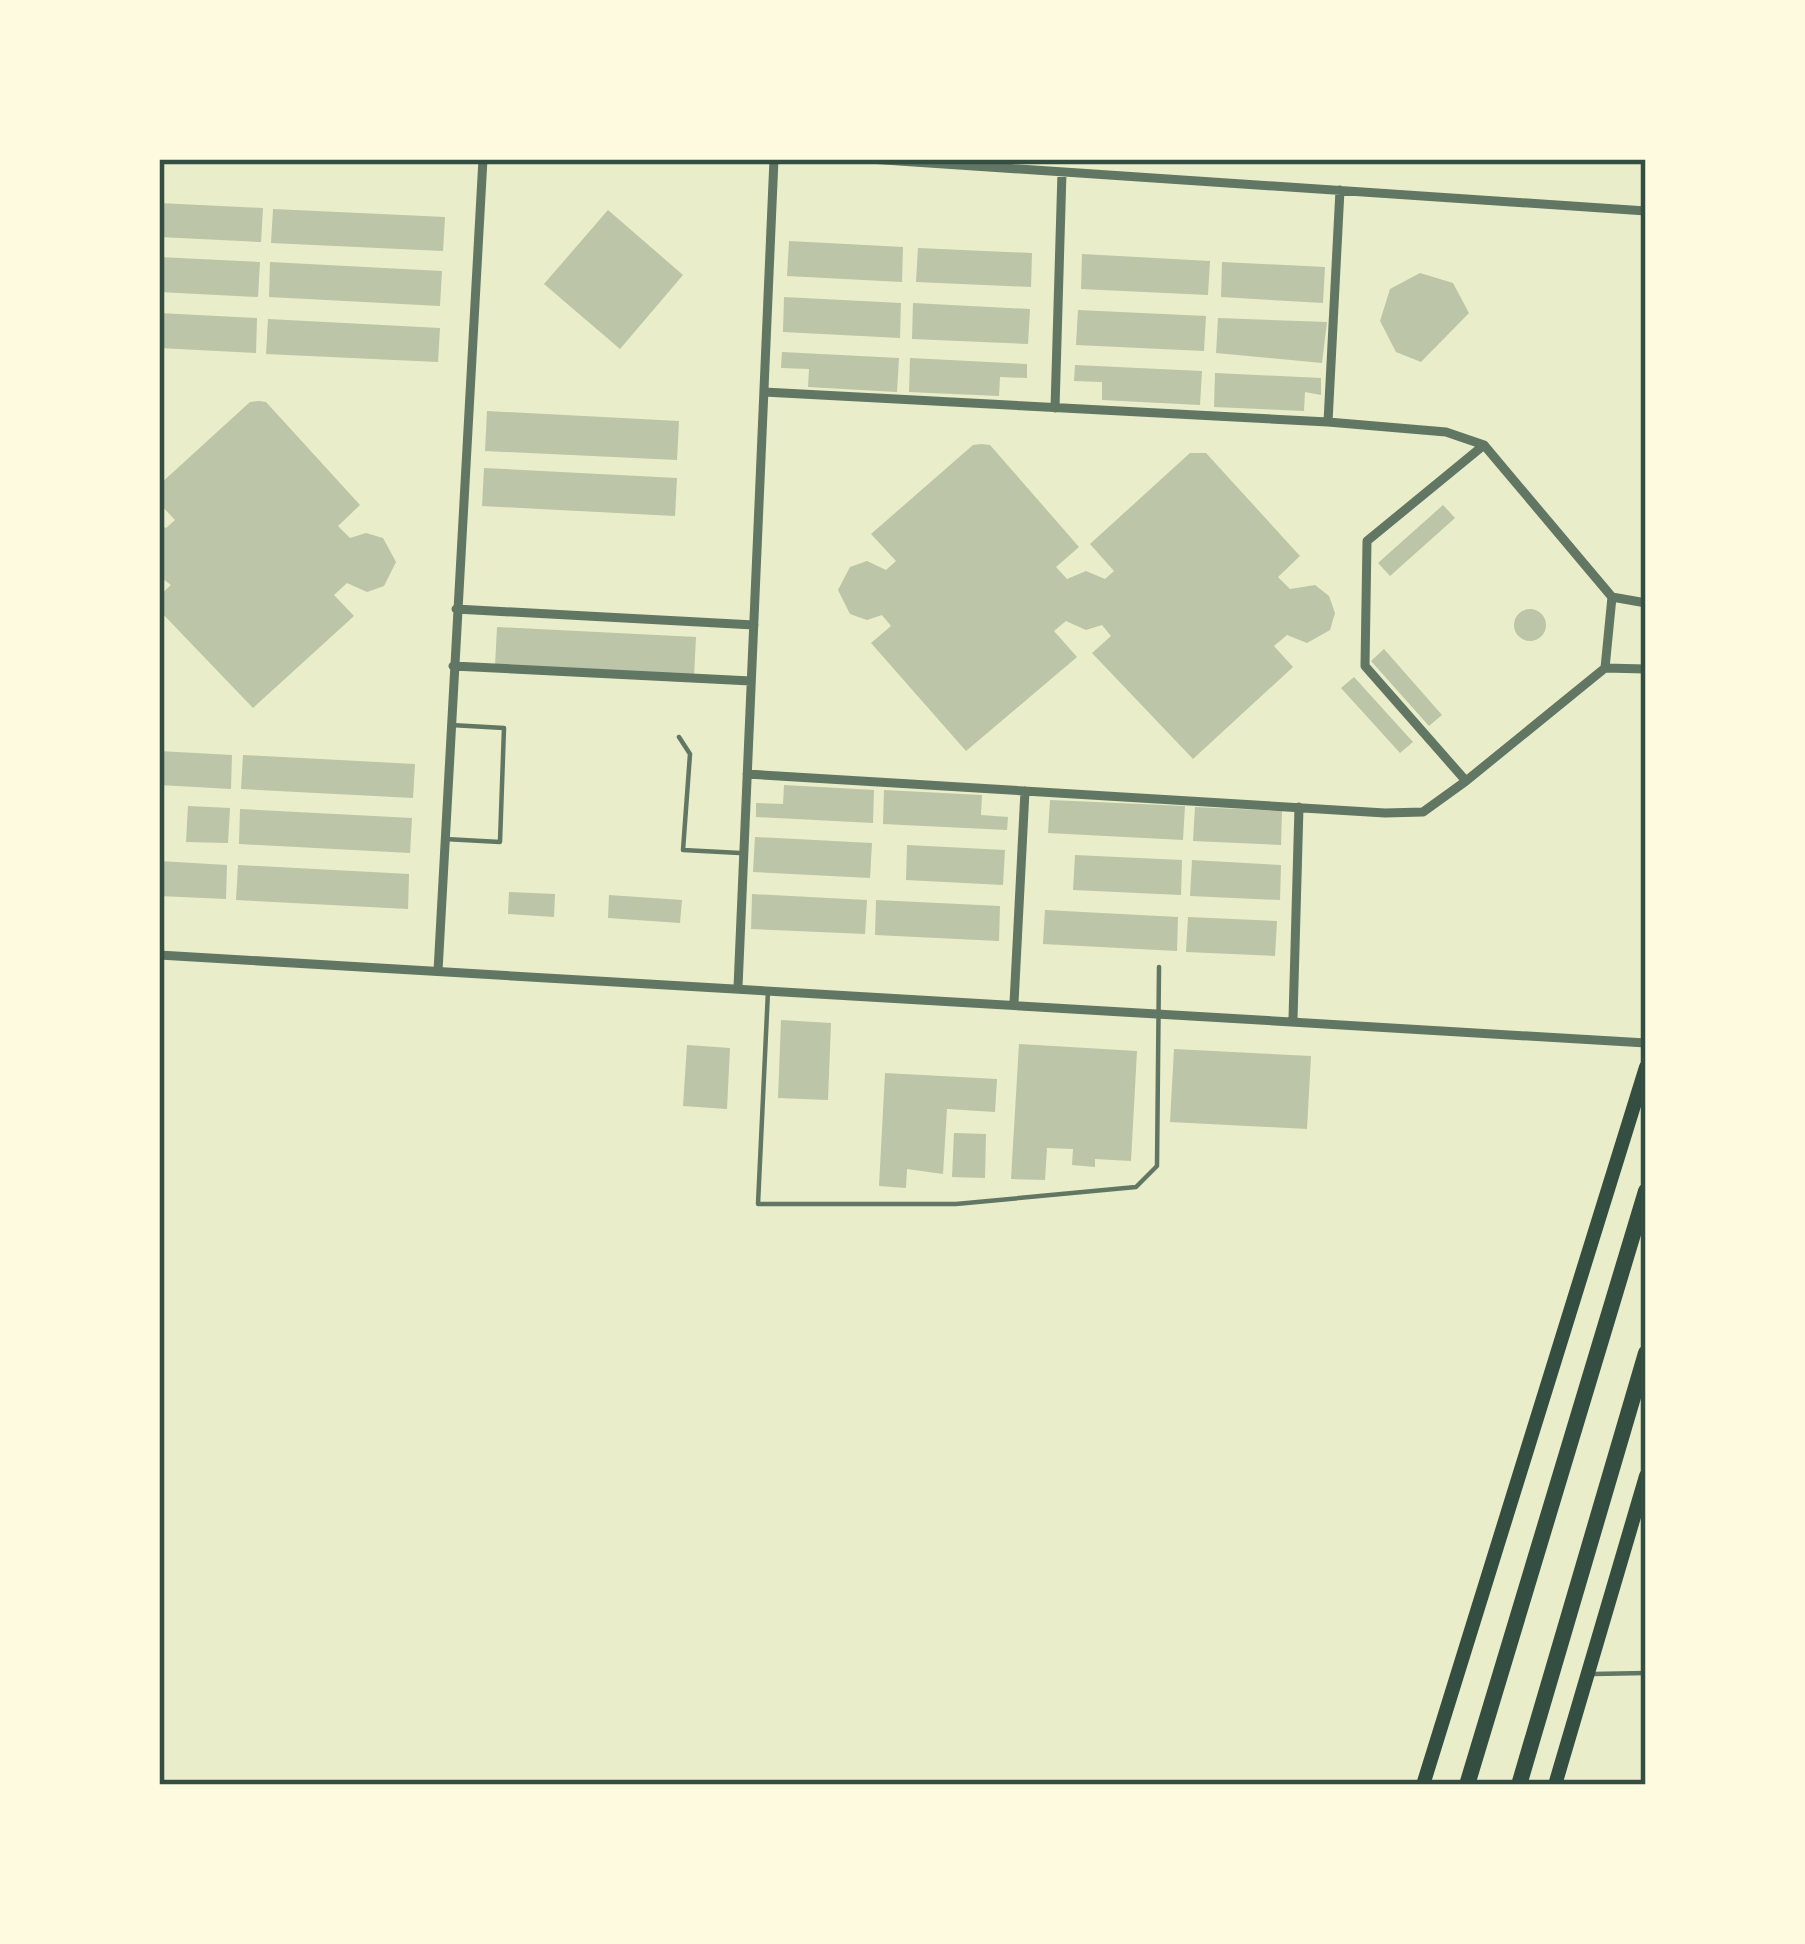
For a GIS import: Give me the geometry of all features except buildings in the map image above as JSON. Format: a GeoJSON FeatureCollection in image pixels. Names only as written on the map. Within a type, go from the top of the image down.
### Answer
{"type":"FeatureCollection","features":[{"type":"Feature","properties":{"kind":"highway"},"geometry":{"type":"LineString","coordinates":[[1467,1785],[1646,1191]]}},
{"type":"Feature","properties":{"kind":"highway"},"geometry":{"type":"LineString","coordinates":[[1519,1785],[1646,1353]]}},
{"type":"Feature","properties":{"kind":"main road"},"geometry":{"type":"LineString","coordinates":[[1423,1785],[1646,1067]]}},
{"type":"Feature","properties":{"kind":"main road"},"geometry":{"type":"LineString","coordinates":[[1555,1785],[1646,1476]]}},
{"type":"Feature","properties":{"kind":"street"},"geometry":{"type":"LineString","coordinates":[[438,971],[483,159]]}},
{"type":"Feature","properties":{"kind":"street"},"geometry":{"type":"LineString","coordinates":[[738,987],[774,159]]}},
{"type":"Feature","properties":{"kind":"street"},"geometry":{"type":"LineString","coordinates":[[869,159],[1646,211]]}},
{"type":"Feature","properties":{"kind":"street"},"geometry":{"type":"LineString","coordinates":[[1055,407],[1062,172]]}},
{"type":"Feature","properties":{"kind":"street"},"geometry":{"type":"LineString","coordinates":[[1328,422],[1340,190]]}},
{"type":"Feature","properties":{"kind":"street"},"geometry":{"type":"LineString","coordinates":[[764,392],[1446,432],[1484,445],[1612,597],[1646,603]]}},
{"type":"Feature","properties":{"kind":"street"},"geometry":{"type":"LineString","coordinates":[[1466,781],[1365,666],[1367,541],[1484,445]]}},
{"type":"Feature","properties":{"kind":"street"},"geometry":{"type":"LineString","coordinates":[[1605,668],[1612,597]]}},
{"type":"Feature","properties":{"kind":"street"},"geometry":{"type":"LineString","coordinates":[[456,609],[754,625]]}},
{"type":"Feature","properties":{"kind":"street"},"geometry":{"type":"LineString","coordinates":[[454,666],[751,681]]}},
{"type":"Feature","properties":{"kind":"street"},"geometry":{"type":"LineString","coordinates":[[747,774],[1424,812],[1605,668],[1646,669]]}},
{"type":"Feature","properties":{"kind":"street"},"geometry":{"type":"LineString","coordinates":[[1014,1003],[1025,791]]}},
{"type":"Feature","properties":{"kind":"street"},"geometry":{"type":"LineString","coordinates":[[1293,1019],[1299,807]]}},
{"type":"Feature","properties":{"kind":"street"},"geometry":{"type":"LineString","coordinates":[[159,955],[1646,1042]]}},
{"type":"Feature","properties":{"kind":"lane"},"geometry":{"type":"LineString","coordinates":[[445,839],[500,842],[504,728],[451,725]]}},
{"type":"Feature","properties":{"kind":"lane"},"geometry":{"type":"LineString","coordinates":[[679,737],[690,754],[683,850],[744,853]]}},
{"type":"Feature","properties":{"kind":"lane"},"geometry":{"type":"LineString","coordinates":[[768,989],[758,1204],[956,1204],[1136,1186],[1157,1166],[1160,967]]}},
{"type":"Feature","properties":{"kind":"lane"},"geometry":{"type":"LineString","coordinates":[[1587,1674],[1646,1673]]}}]}
